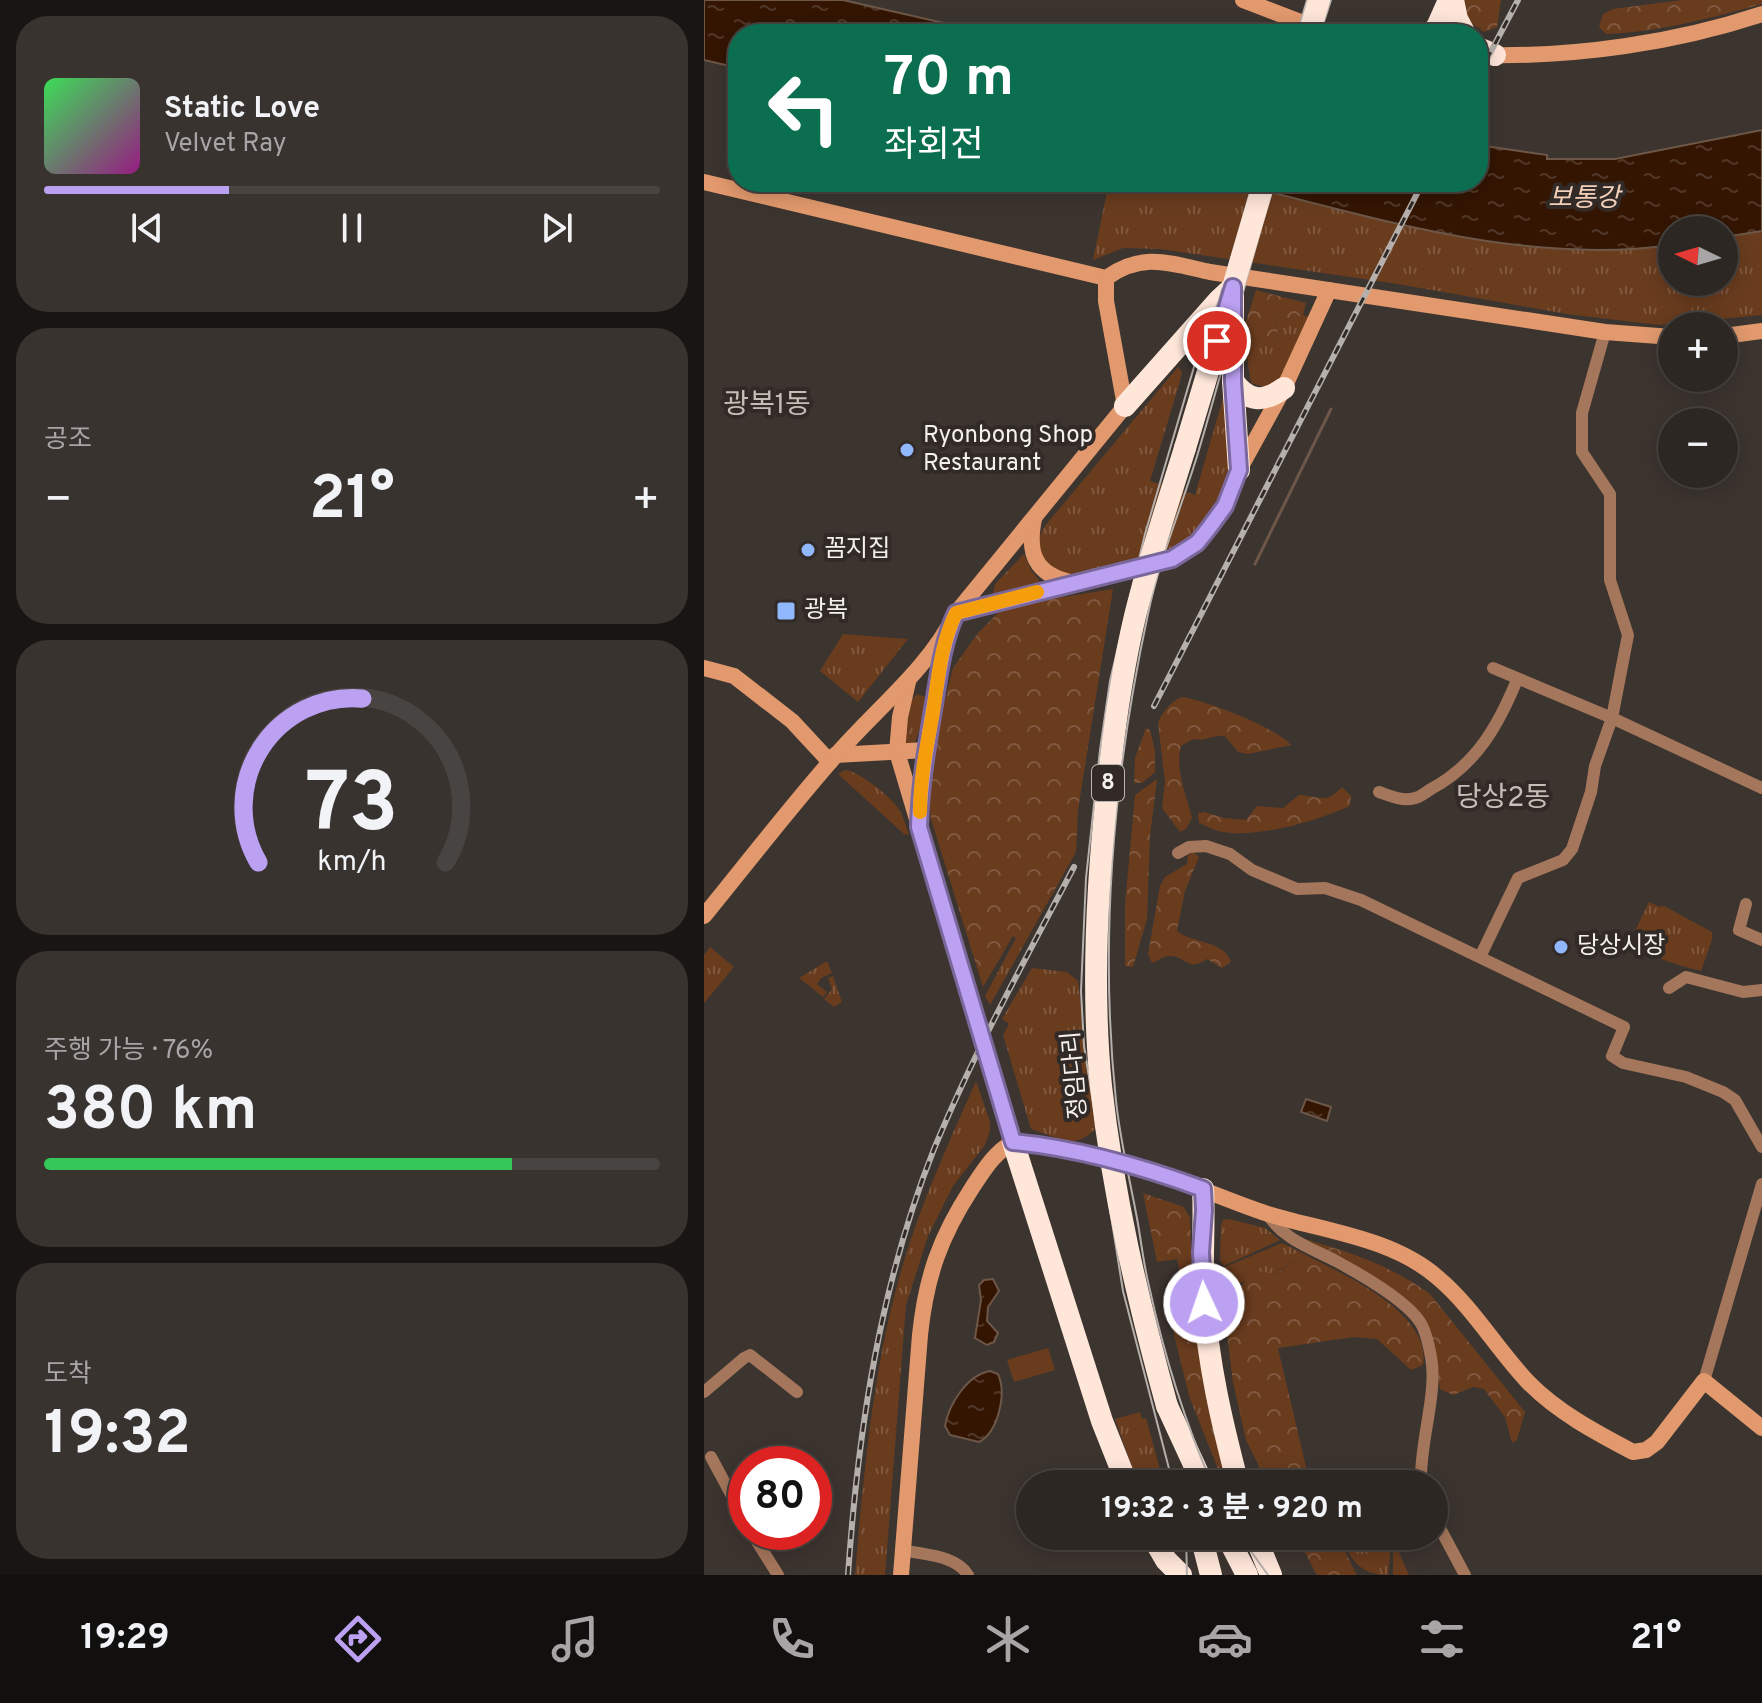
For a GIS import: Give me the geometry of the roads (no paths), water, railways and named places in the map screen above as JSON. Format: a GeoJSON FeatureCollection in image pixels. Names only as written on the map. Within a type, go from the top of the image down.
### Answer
{"type":"FeatureCollection","features":[{"type":"Feature","properties":{"kind":"highway"},"geometry":{"type":"LineString","coordinates":[[1312,24],[1319,0]]}},
{"type":"Feature","properties":{"kind":"highway"},"geometry":{"type":"LineString","coordinates":[[1437,24],[1451,0]]}},
{"type":"Feature","properties":{"kind":"highway"},"geometry":{"type":"LineString","coordinates":[[1451,0],[1460,24]]}},
{"type":"Feature","properties":{"kind":"highway","name":"8"},"geometry":{"type":"LineString","coordinates":[[1233,287],[1261,192]]}},
{"type":"Feature","properties":{"kind":"highway"},"geometry":{"type":"LineString","coordinates":[[1233,287],[1233,381],[1239,470]]}},
{"type":"Feature","properties":{"kind":"highway"},"geometry":{"type":"LineString","coordinates":[[1125,406],[1233,287]]}},
{"type":"Feature","properties":{"kind":"highway","name":"정임다리"},"geometry":{"type":"LineString","coordinates":[[1167,1406],[1135,1287],[1108,1138],[1097,1018],[1100,876],[1121,689],[1135,618],[1233,287]]}},
{"type":"Feature","properties":{"kind":"highway"},"geometry":{"type":"LineString","coordinates":[[1233,381],[1240,391],[1251,398],[1270,398],[1284,388]]}},
{"type":"Feature","properties":{"kind":"highway"},"geometry":{"type":"LineString","coordinates":[[1013,1142],[1102,1421],[1121,1470]]}},
{"type":"Feature","properties":{"kind":"highway"},"geometry":{"type":"LineString","coordinates":[[1203,1189],[1201,1252],[1209,1353],[1218,1413],[1234,1470]]}},
{"type":"Feature","properties":{"kind":"highway","name":"8"},"geometry":{"type":"LineString","coordinates":[[1167,1406],[1183,1470]]}},
{"type":"Feature","properties":{"kind":"highway","name":"8"},"geometry":{"type":"LineString","coordinates":[[1167,1406],[1197,1470]]}},
{"type":"Feature","properties":{"kind":"highway"},"geometry":{"type":"LineString","coordinates":[[1160,1550],[1181,1575]]}},
{"type":"Feature","properties":{"kind":"highway"},"geometry":{"type":"LineString","coordinates":[[1205,1550],[1211,1575]]}},
{"type":"Feature","properties":{"kind":"highway"},"geometry":{"type":"LineString","coordinates":[[1234,1550],[1247,1575]]}},
{"type":"Feature","properties":{"kind":"highway"},"geometry":{"type":"LineString","coordinates":[[1261,1550],[1271,1575]]}},
{"type":"Feature","properties":{"kind":"main road"},"geometry":{"type":"LineString","coordinates":[[1243,0],[1306,24]]}},
{"type":"Feature","properties":{"kind":"main road"},"geometry":{"type":"LineString","coordinates":[[1488,52],[1561,52],[1661,40],[1762,14]]}},
{"type":"Feature","properties":{"kind":"main road"},"geometry":{"type":"LineString","coordinates":[[704,182],[728,188]]}},
{"type":"Feature","properties":{"kind":"main road"},"geometry":{"type":"LineString","coordinates":[[746,192],[1106,278]]}},
{"type":"Feature","properties":{"kind":"main road"},"geometry":{"type":"LineString","coordinates":[[1106,278],[1122,266],[1139,262],[1166,263],[1605,332],[1658,336]]}},
{"type":"Feature","properties":{"kind":"main road"},"geometry":{"type":"LineString","coordinates":[[704,916],[833,759],[908,682],[952,621],[1125,406],[1106,301],[1106,278]]}},
{"type":"Feature","properties":{"kind":"main road"},"geometry":{"type":"LineString","coordinates":[[952,621],[1075,583],[1172,559],[1197,543],[1225,506],[1239,470],[1284,388],[1329,290]]}},
{"type":"Feature","properties":{"kind":"main road"},"geometry":{"type":"LineString","coordinates":[[1738,334],[1762,331]]}},
{"type":"Feature","properties":{"kind":"main road"},"geometry":{"type":"LineString","coordinates":[[1034,518],[1033,554],[1039,567],[1057,579],[1075,583]]}},
{"type":"Feature","properties":{"kind":"main road"},"geometry":{"type":"LineString","coordinates":[[919,827],[920,784],[952,621]]}},
{"type":"Feature","properties":{"kind":"main road"},"geometry":{"type":"LineString","coordinates":[[704,668],[734,676],[792,721],[833,759],[926,750]]}},
{"type":"Feature","properties":{"kind":"main road"},"geometry":{"type":"LineString","coordinates":[[908,682],[938,681]]}},
{"type":"Feature","properties":{"kind":"main road"},"geometry":{"type":"LineString","coordinates":[[908,682],[900,717],[897,752],[1013,1142]]}},
{"type":"Feature","properties":{"kind":"main road"},"geometry":{"type":"LineString","coordinates":[[901,1575],[921,1323],[932,1264],[952,1221],[997,1151],[1013,1142],[1102,1159],[1163,1175],[1267,1213],[1377,1245],[1410,1258],[1436,1275],[1455,1293],[1529,1383],[1556,1406],[1633,1452],[1646,1450],[1657,1442],[1704,1381],[1762,1428]]}},
{"type":"Feature","properties":{"kind":"street"},"geometry":{"type":"LineString","coordinates":[[1480,957],[1518,878],[1563,860],[1572,849],[1612,718],[1628,635],[1610,580],[1610,494],[1582,452],[1581,432],[1582,413],[1605,332]]}},
{"type":"Feature","properties":{"kind":"street"},"geometry":{"type":"LineString","coordinates":[[1493,668],[1612,718],[1762,788]]}},
{"type":"Feature","properties":{"kind":"street"},"geometry":{"type":"LineString","coordinates":[[1379,792],[1399,799],[1414,799],[1469,764],[1505,709],[1517,680]]}},
{"type":"Feature","properties":{"kind":"street"},"geometry":{"type":"LineString","coordinates":[[1178,853],[1197,845],[1216,849],[1242,861],[1252,870],[1297,889],[1325,888],[1361,900],[1624,1027],[1612,1056],[1623,1063],[1686,1077],[1723,1092],[1735,1100],[1762,1147]]}},
{"type":"Feature","properties":{"kind":"street"},"geometry":{"type":"LineString","coordinates":[[1746,904],[1739,930],[1762,940]]}},
{"type":"Feature","properties":{"kind":"street"},"geometry":{"type":"LineString","coordinates":[[1669,988],[1686,977],[1743,992],[1762,990]]}},
{"type":"Feature","properties":{"kind":"street"},"geometry":{"type":"LineString","coordinates":[[1704,1381],[1762,1184]]}},
{"type":"Feature","properties":{"kind":"street"},"geometry":{"type":"LineString","coordinates":[[1267,1213],[1274,1225],[1290,1237],[1368,1280],[1419,1321],[1431,1359],[1432,1378],[1420,1470]]}},
{"type":"Feature","properties":{"kind":"street"},"geometry":{"type":"LineString","coordinates":[[704,1392],[750,1355],[797,1392]]}},
{"type":"Feature","properties":{"kind":"street"},"geometry":{"type":"LineString","coordinates":[[711,1457],[728,1489]]}},
{"type":"Feature","properties":{"kind":"street"},"geometry":{"type":"LineString","coordinates":[[1448,1543],[1465,1575]]}},
{"type":"Feature","properties":{"kind":"street"},"geometry":{"type":"LineString","coordinates":[[762,1550],[778,1575]]}},
{"type":"Feature","properties":{"kind":"street"},"geometry":{"type":"LineString","coordinates":[[903,1550],[949,1559],[963,1566],[968,1575]]}},
{"type":"Feature","properties":{"kind":"water"},"geometry":{"type":"Polygon","coordinates":[[[704,0],[843,0],[948,24],[728,24],[728,66],[704,60],[704,0]]]}},
{"type":"Feature","properties":{"kind":"water","name":"보통강"},"geometry":{"type":"Polygon","coordinates":[[[1762,130],[1762,231],[1738,235],[1738,216],[1658,216],[1658,246],[1616,250],[1560,249],[1504,244],[1449,234],[1270,192],[1488,192],[1488,146],[1547,155],[1547,159],[1615,159],[1762,130]]]}},
{"type":"Feature","properties":{"kind":"water"},"geometry":{"type":"Polygon","coordinates":[[[1306,1099],[1331,1107],[1327,1121],[1301,1112],[1306,1099]]]}},
{"type":"Feature","properties":{"kind":"water"},"geometry":{"type":"Polygon","coordinates":[[[993,1279],[999,1291],[988,1307],[987,1321],[998,1333],[994,1342],[987,1345],[975,1338],[981,1300],[979,1285],[984,1280],[993,1279]]]}},
{"type":"Feature","properties":{"kind":"water"},"geometry":{"type":"Polygon","coordinates":[[[990,1371],[998,1374],[1002,1392],[999,1412],[991,1430],[979,1442],[950,1435],[945,1426],[960,1392],[974,1378],[990,1371]]]}},
{"type":"Feature","properties":{"kind":"waterway"},"geometry":{"type":"LineString","coordinates":[[1255,564],[1331,409]]}},
{"type":"Feature","properties":{"kind":"tram line"},"geometry":{"type":"LineString","coordinates":[[1300,24],[1307,0]]}},
{"type":"Feature","properties":{"kind":"tram line"},"geometry":{"type":"LineString","coordinates":[[1323,24],[1331,0]]}},
{"type":"Feature","properties":{"kind":"tram line"},"geometry":{"type":"LineString","coordinates":[[1169,1470],[1123,1291],[1084,1046],[1081,991],[1086,878],[1110,681],[1145,534],[1250,192]]}},
{"type":"Feature","properties":{"kind":"tram line"},"geometry":{"type":"LineString","coordinates":[[1206,1470],[1161,1337],[1122,1143],[1111,1040],[1109,979],[1113,856],[1126,734],[1148,614],[1164,553],[1198,453],[1272,192]]}},
{"type":"Feature","properties":{"kind":"tram line"},"geometry":{"type":"LineString","coordinates":[[1186,1550],[1187,1575]]}},
{"type":"Feature","properties":{"kind":"tram line"},"geometry":{"type":"LineString","coordinates":[[1250,1550],[1268,1575]]}},
{"type":"Feature","properties":{"kind":"railway"},"geometry":{"type":"LineString","coordinates":[[1488,57],[1518,0]]}},
{"type":"Feature","properties":{"kind":"railway"},"geometry":{"type":"LineString","coordinates":[[1154,706],[1418,192]]}},
{"type":"Feature","properties":{"kind":"railway"},"geometry":{"type":"LineString","coordinates":[[848,1575],[858,1466],[874,1359],[915,1200],[966,1077],[1074,867]]}},
{"type":"Feature","properties":{"kind":"place","name":"Ryonbong Shop Restaurant"},"geometry":{"type":"Point","coordinates":[907,450]}},
{"type":"Feature","properties":{"kind":"place","name":"꼼지집"},"geometry":{"type":"Point","coordinates":[808,550]}},
{"type":"Feature","properties":{"kind":"place","name":"광복"},"geometry":{"type":"Point","coordinates":[786,611]}},
{"type":"Feature","properties":{"kind":"place","name":"당상시장"},"geometry":{"type":"Point","coordinates":[1561,947]}},
{"type":"Feature","properties":{"kind":"district","name":"광복1동"},"geometry":{"type":"Point","coordinates":[767,406]}},
{"type":"Feature","properties":{"kind":"district","name":"당상2동"},"geometry":{"type":"Point","coordinates":[1503,799]}}]}
